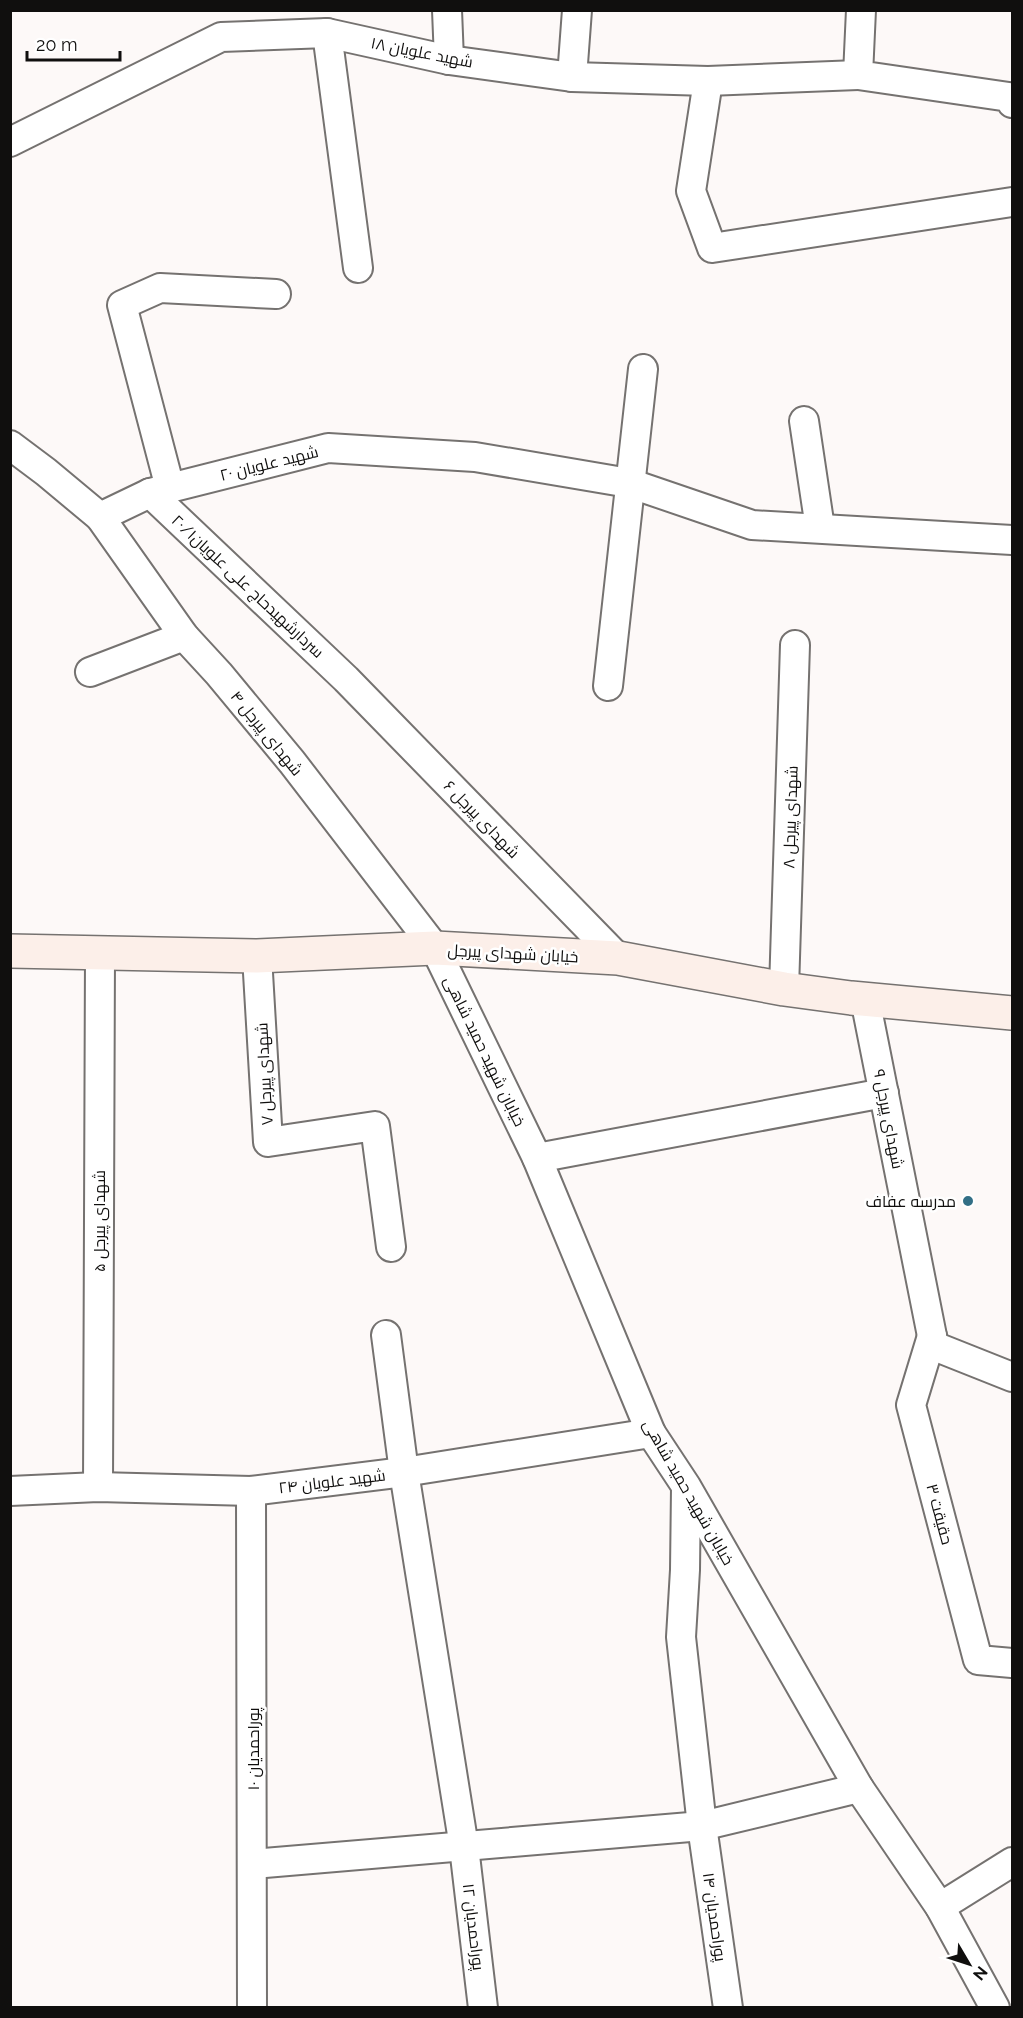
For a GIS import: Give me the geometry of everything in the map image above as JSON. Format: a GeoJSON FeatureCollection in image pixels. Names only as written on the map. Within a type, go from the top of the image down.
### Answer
{"type":"FeatureCollection","features":[{"type":"Feature","properties":{"kind":"main road","name":"خیابان شهدای پیرجل"},"geometry":{"type":"LineString","coordinates":[[10,951],[257,956],[435,948],[618,958],[784,989],[865,999],[1012,1012]]}},
{"type":"Feature","properties":{"kind":"street"},"geometry":{"type":"LineString","coordinates":[[447,10],[449,60]]}},
{"type":"Feature","properties":{"kind":"street"},"geometry":{"type":"LineString","coordinates":[[572,77],[577,10]]}},
{"type":"Feature","properties":{"kind":"street"},"geometry":{"type":"LineString","coordinates":[[858,75],[861,10]]}},
{"type":"Feature","properties":{"kind":"street"},"geometry":{"type":"LineString","coordinates":[[327,33],[358,268]]}},
{"type":"Feature","properties":{"kind":"street","name":"شهید علویان ۱۸"},"geometry":{"type":"LineString","coordinates":[[10,142],[221,37],[327,33],[449,60],[572,77],[708,81],[858,75],[1009,97],[1012,103]]}},
{"type":"Feature","properties":{"kind":"street"},"geometry":{"type":"LineString","coordinates":[[708,81],[691,191],[712,248],[1012,202]]}},
{"type":"Feature","properties":{"kind":"street"},"geometry":{"type":"LineString","coordinates":[[160,490],[122,305],[160,288],[276,294]]}},
{"type":"Feature","properties":{"kind":"street"},"geometry":{"type":"LineString","coordinates":[[608,686],[643,369]]}},
{"type":"Feature","properties":{"kind":"street"},"geometry":{"type":"LineString","coordinates":[[804,421],[820,528]]}},
{"type":"Feature","properties":{"kind":"street"},"geometry":{"type":"LineString","coordinates":[[10,445],[46,471],[100,517]]}},
{"type":"Feature","properties":{"kind":"street","name":"شهید علویان ۲۰"},"geometry":{"type":"LineString","coordinates":[[100,517],[160,490],[328,448],[475,457],[629,483],[752,525],[1012,540]]}},
{"type":"Feature","properties":{"kind":"street","name":"سردارشهیدحاج علی علویان۲۰/۱"},"geometry":{"type":"LineString","coordinates":[[160,490],[346,679]]}},
{"type":"Feature","properties":{"kind":"street","name":"شهدای پیرجل ۴"},"geometry":{"type":"LineString","coordinates":[[100,517],[184,636],[219,674],[292,762],[435,948]]}},
{"type":"Feature","properties":{"kind":"street"},"geometry":{"type":"LineString","coordinates":[[90,672],[184,636]]}},
{"type":"Feature","properties":{"kind":"street","name":"شهدای پیرجل ۸"},"geometry":{"type":"LineString","coordinates":[[784,989],[795,645]]}},
{"type":"Feature","properties":{"kind":"street","name":"شهدای پیرجل ۶"},"geometry":{"type":"LineString","coordinates":[[346,679],[618,958]]}},
{"type":"Feature","properties":{"kind":"street","name":"خیابان شهید حمید شاهی"},"geometry":{"type":"LineString","coordinates":[[435,948],[537,1158],[651,1432],[686,1486],[859,1788],[940,1907],[995,2007]]}},
{"type":"Feature","properties":{"kind":"street","name":"شهدای پیرجل ۵"},"geometry":{"type":"LineString","coordinates":[[98,1487],[100,954]]}},
{"type":"Feature","properties":{"kind":"street","name":"شهدای پیرجل ۷"},"geometry":{"type":"LineString","coordinates":[[257,956],[268,1142],[375,1126],[391,1247]]}},
{"type":"Feature","properties":{"kind":"street","name":"شهدای پیرجل ۹"},"geometry":{"type":"LineString","coordinates":[[865,999],[933,1341]]}},
{"type":"Feature","properties":{"kind":"street"},"geometry":{"type":"LineString","coordinates":[[537,1158],[884,1093]]}},
{"type":"Feature","properties":{"kind":"street","name":"پوراحمدیان ۱۲"},"geometry":{"type":"LineString","coordinates":[[386,1335],[404,1472],[464,1847],[483,2007]]}},
{"type":"Feature","properties":{"kind":"street"},"geometry":{"type":"LineString","coordinates":[[933,1341],[1012,1377]]}},
{"type":"Feature","properties":{"kind":"street","name":"حقیقت ۳"},"geometry":{"type":"LineString","coordinates":[[933,1341],[911,1405],[978,1660],[1012,1663]]}},
{"type":"Feature","properties":{"kind":"street","name":"شهید علویان ۲۴"},"geometry":{"type":"LineString","coordinates":[[10,1491],[98,1487],[251,1491],[404,1472],[651,1432]]}},
{"type":"Feature","properties":{"kind":"street","name":"پوراحمدیان ۱۴"},"geometry":{"type":"LineString","coordinates":[[686,1486],[681,1637],[702,1826],[728,2007]]}},
{"type":"Feature","properties":{"kind":"street","name":"پوراحمدیان ۱۰"},"geometry":{"type":"LineString","coordinates":[[251,1491],[252,2007]]}},
{"type":"Feature","properties":{"kind":"street"},"geometry":{"type":"LineString","coordinates":[[253,1864],[702,1826],[859,1788]]}},
{"type":"Feature","properties":{"kind":"street"},"geometry":{"type":"LineString","coordinates":[[940,1907],[1012,1862]]}},
{"type":"Feature","properties":{"kind":"place","name":"مدرسه عفاف"},"geometry":{"type":"Point","coordinates":[968,1201]}}]}
